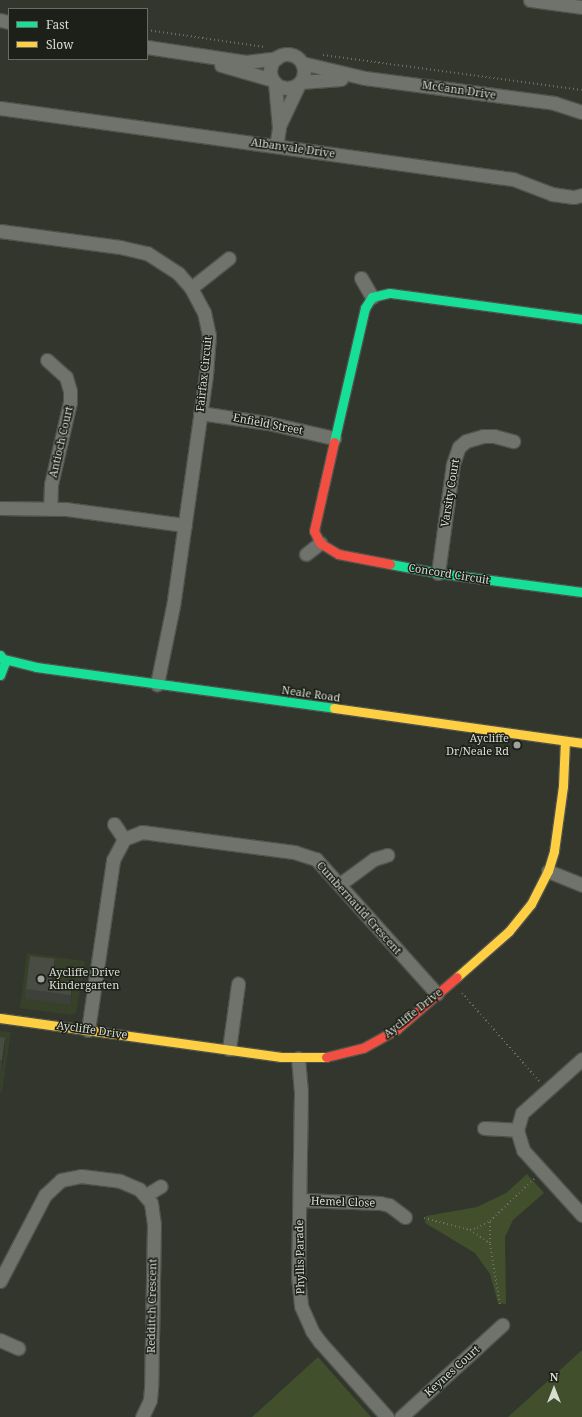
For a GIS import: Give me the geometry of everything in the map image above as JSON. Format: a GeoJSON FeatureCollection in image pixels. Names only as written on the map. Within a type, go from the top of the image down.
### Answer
{"type":"FeatureCollection","features":[{"type":"Feature","properties":{"kind":"street"},"geometry":{"type":"LineString","coordinates":[[530,0],[582,7]]}},
{"type":"Feature","properties":{"kind":"street"},"geometry":{"type":"LineString","coordinates":[[148,47],[246,62],[280,54],[304,58],[304,73],[278,128]]}},
{"type":"Feature","properties":{"kind":"street"},"geometry":{"type":"LineString","coordinates":[[191,53],[289,88],[300,83]]}},
{"type":"Feature","properties":{"kind":"street"},"geometry":{"type":"LineString","coordinates":[[276,146],[278,128],[271,66],[280,54]]}},
{"type":"Feature","properties":{"kind":"street","name":"McCann Drive"},"geometry":{"type":"LineString","coordinates":[[304,58],[365,78],[554,103],[582,112]]}},
{"type":"Feature","properties":{"kind":"street","name":"McCann Drive"},"geometry":{"type":"LineString","coordinates":[[300,83],[365,78]]}},
{"type":"Feature","properties":{"kind":"street","name":"McCann Drive"},"geometry":{"type":"LineString","coordinates":[[554,103],[567,100],[582,103]]}},
{"type":"Feature","properties":{"kind":"street","name":"Albanvale Drive"},"geometry":{"type":"LineString","coordinates":[[0,108],[513,179],[552,194],[574,197],[582,195]]}},
{"type":"Feature","properties":{"kind":"street","name":"Fairfax Circuit"},"geometry":{"type":"LineString","coordinates":[[0,230],[120,247],[147,253],[168,265],[191,288],[204,312],[209,335],[185,525],[162,685]]}},
{"type":"Feature","properties":{"kind":"street"},"geometry":{"type":"LineString","coordinates":[[191,288],[229,258]]}},
{"type":"Feature","properties":{"kind":"street"},"geometry":{"type":"LineString","coordinates":[[361,278],[372,297]]}},
{"type":"Feature","properties":{"kind":"street"},"geometry":{"type":"LineString","coordinates":[[306,554],[320,543],[314,531],[314,523],[365,308],[372,297],[390,293],[582,319]]}},
{"type":"Feature","properties":{"kind":"street","name":"Antioch Court"},"geometry":{"type":"LineString","coordinates":[[47,360],[66,377],[70,391],[70,402],[51,484],[50,509]]}},
{"type":"Feature","properties":{"kind":"street","name":"Enfield Street"},"geometry":{"type":"LineString","coordinates":[[200,413],[268,423],[334,438]]}},
{"type":"Feature","properties":{"kind":"street","name":"Varsity Court"},"geometry":{"type":"LineString","coordinates":[[438,573],[453,464],[460,447],[466,441],[484,436],[494,436],[513,441]]}},
{"type":"Feature","properties":{"kind":"street"},"geometry":{"type":"LineString","coordinates":[[0,508],[50,509],[185,525]]}},
{"type":"Feature","properties":{"kind":"street","name":"Concord Circuit"},"geometry":{"type":"LineString","coordinates":[[320,543],[338,554],[438,573],[582,592]]}},
{"type":"Feature","properties":{"kind":"street"},"geometry":{"type":"LineString","coordinates":[[2,657],[2,673]]}},
{"type":"Feature","properties":{"kind":"street","name":"Neale Road"},"geometry":{"type":"LineString","coordinates":[[2,657],[36,667],[574,742]]}},
{"type":"Feature","properties":{"kind":"street","name":"Neale Road"},"geometry":{"type":"LineString","coordinates":[[2,673],[36,667]]}},
{"type":"Feature","properties":{"kind":"street","name":"Aycliffe Drive"},"geometry":{"type":"LineString","coordinates":[[0,1018],[302,1059],[329,1057],[363,1048],[397,1029],[521,918],[548,871],[554,851],[563,786],[574,742]]}},
{"type":"Feature","properties":{"kind":"street"},"geometry":{"type":"LineString","coordinates":[[88,1030],[110,869],[115,852],[124,839],[114,824]]}},
{"type":"Feature","properties":{"kind":"street","name":"Cumbernauld Crescent"},"geometry":{"type":"LineString","coordinates":[[124,839],[142,832],[152,832],[302,854],[316,859],[437,994]]}},
{"type":"Feature","properties":{"kind":"street"},"geometry":{"type":"LineString","coordinates":[[340,884],[368,863],[387,855]]}},
{"type":"Feature","properties":{"kind":"street"},"geometry":{"type":"LineString","coordinates":[[548,871],[582,885]]}},
{"type":"Feature","properties":{"kind":"street"},"geometry":{"type":"LineString","coordinates":[[229,1049],[238,984]]}},
{"type":"Feature","properties":{"kind":"street","name":"Phyllis Parade"},"geometry":{"type":"LineString","coordinates":[[302,1059],[298,1291],[306,1320],[320,1342],[387,1417]]}},
{"type":"Feature","properties":{"kind":"street"},"geometry":{"type":"LineString","coordinates":[[582,1059],[522,1112],[517,1130],[519,1143],[523,1150],[582,1215]]}},
{"type":"Feature","properties":{"kind":"street"},"geometry":{"type":"LineString","coordinates":[[484,1128],[517,1130]]}},
{"type":"Feature","properties":{"kind":"street"},"geometry":{"type":"LineString","coordinates":[[0,1281],[45,1195],[61,1180],[81,1176],[120,1181],[139,1189],[146,1195],[161,1186]]}},
{"type":"Feature","properties":{"kind":"street","name":"Redditch Crescent"},"geometry":{"type":"LineString","coordinates":[[142,1417],[150,1400],[151,1388],[154,1224],[151,1204],[146,1195]]}},
{"type":"Feature","properties":{"kind":"street","name":"Hemel Close"},"geometry":{"type":"LineString","coordinates":[[300,1200],[380,1203],[396,1209],[405,1217]]}},
{"type":"Feature","properties":{"kind":"street","name":"Keynes Court"},"geometry":{"type":"LineString","coordinates":[[401,1417],[502,1325]]}},
{"type":"Feature","properties":{"kind":"street"},"geometry":{"type":"LineString","coordinates":[[0,1340],[18,1348]]}},
{"type":"Feature","properties":{"kind":"path"},"geometry":{"type":"LineString","coordinates":[[148,30],[267,47]]}},
{"type":"Feature","properties":{"kind":"path"},"geometry":{"type":"LineString","coordinates":[[280,54],[304,58]]}},
{"type":"Feature","properties":{"kind":"path"},"geometry":{"type":"LineString","coordinates":[[321,54],[582,90]]}},
{"type":"Feature","properties":{"kind":"path"},"geometry":{"type":"LineString","coordinates":[[459,990],[539,1081]]}},
{"type":"Feature","properties":{"kind":"path"},"geometry":{"type":"LineString","coordinates":[[470,1230],[483,1226],[490,1221],[534,1180]]}},
{"type":"Feature","properties":{"kind":"path"},"geometry":{"type":"LineString","coordinates":[[424,1218],[470,1230],[490,1244]]}},
{"type":"Feature","properties":{"kind":"path"},"geometry":{"type":"LineString","coordinates":[[490,1221],[490,1244],[500,1305]]}},
{"type":"Feature","properties":{"kind":"shaded area"},"geometry":{"type":"Polygon","coordinates":[[[27,953],[85,961],[76,1013],[71,1015],[20,1008],[27,953]]]}},
{"type":"Feature","properties":{"kind":"shaded area"},"geometry":{"type":"Polygon","coordinates":[[[0,1031],[11,1032],[2,1092],[0,1092],[0,1031]]]}},
{"type":"Feature","properties":{"kind":"shaded area"},"geometry":{"type":"Polygon","coordinates":[[[527,1174],[544,1193],[513,1220],[505,1237],[506,1304],[498,1303],[490,1274],[475,1253],[425,1223],[426,1216],[477,1207],[506,1193],[527,1174]]]}},
{"type":"Feature","properties":{"kind":"shaded area"},"geometry":{"type":"Polygon","coordinates":[[[582,1350],[582,1417],[508,1417],[582,1350]]]}},
{"type":"Feature","properties":{"kind":"shaded area"},"geometry":{"type":"Polygon","coordinates":[[[318,1357],[371,1417],[252,1417],[318,1357]]]}},
{"type":"Feature","properties":{"kind":"building","name":"Aycliffe Drive Kindergarten"},"geometry":{"type":"Polygon","coordinates":[[[30,956],[55,959],[52,979],[72,982],[71,995],[26,989],[30,956]]]}},
{"type":"Feature","properties":{"kind":"building"},"geometry":{"type":"Polygon","coordinates":[[[0,1037],[5,1038],[2,1060],[0,1060],[0,1037]]]}},
{"type":"Feature","properties":{"kind":"traffic: fast"},"geometry":{"type":"LineString","coordinates":[[334,442],[365,308],[372,297],[390,293],[582,319]]}},
{"type":"Feature","properties":{"kind":"traffic: fast"},"geometry":{"type":"LineString","coordinates":[[390,564],[438,573],[582,592]]}},
{"type":"Feature","properties":{"kind":"traffic: fast"},"geometry":{"type":"LineString","coordinates":[[0,655],[5,662],[0,675]]}},
{"type":"Feature","properties":{"kind":"traffic: fast"},"geometry":{"type":"LineString","coordinates":[[4,659],[36,667],[334,708]]}},
{"type":"Feature","properties":{"kind":"traffic: slow"},"geometry":{"type":"LineString","coordinates":[[334,708],[582,743]]}},
{"type":"Feature","properties":{"kind":"traffic: slow"},"geometry":{"type":"LineString","coordinates":[[457,977],[509,931],[531,904],[548,871],[554,851],[563,786],[565,741]]}},
{"type":"Feature","properties":{"kind":"traffic: slow"},"geometry":{"type":"LineString","coordinates":[[0,1018],[281,1057],[326,1057]]}},
{"type":"Feature","properties":{"kind":"traffic: jam"},"geometry":{"type":"LineString","coordinates":[[334,442],[314,531],[320,543],[338,554],[390,564]]}},
{"type":"Feature","properties":{"kind":"traffic: jam"},"geometry":{"type":"LineString","coordinates":[[326,1057],[363,1048],[397,1029],[457,977]]}},
{"type":"Feature","properties":{"kind":"place","name":"Aycliffe Dr/Neale Rd"},"geometry":{"type":"Point","coordinates":[517,745]}},
{"type":"Feature","properties":{"kind":"place","name":"Aycliffe Drive Kindergarten"},"geometry":{"type":"Point","coordinates":[41,979]}}]}
